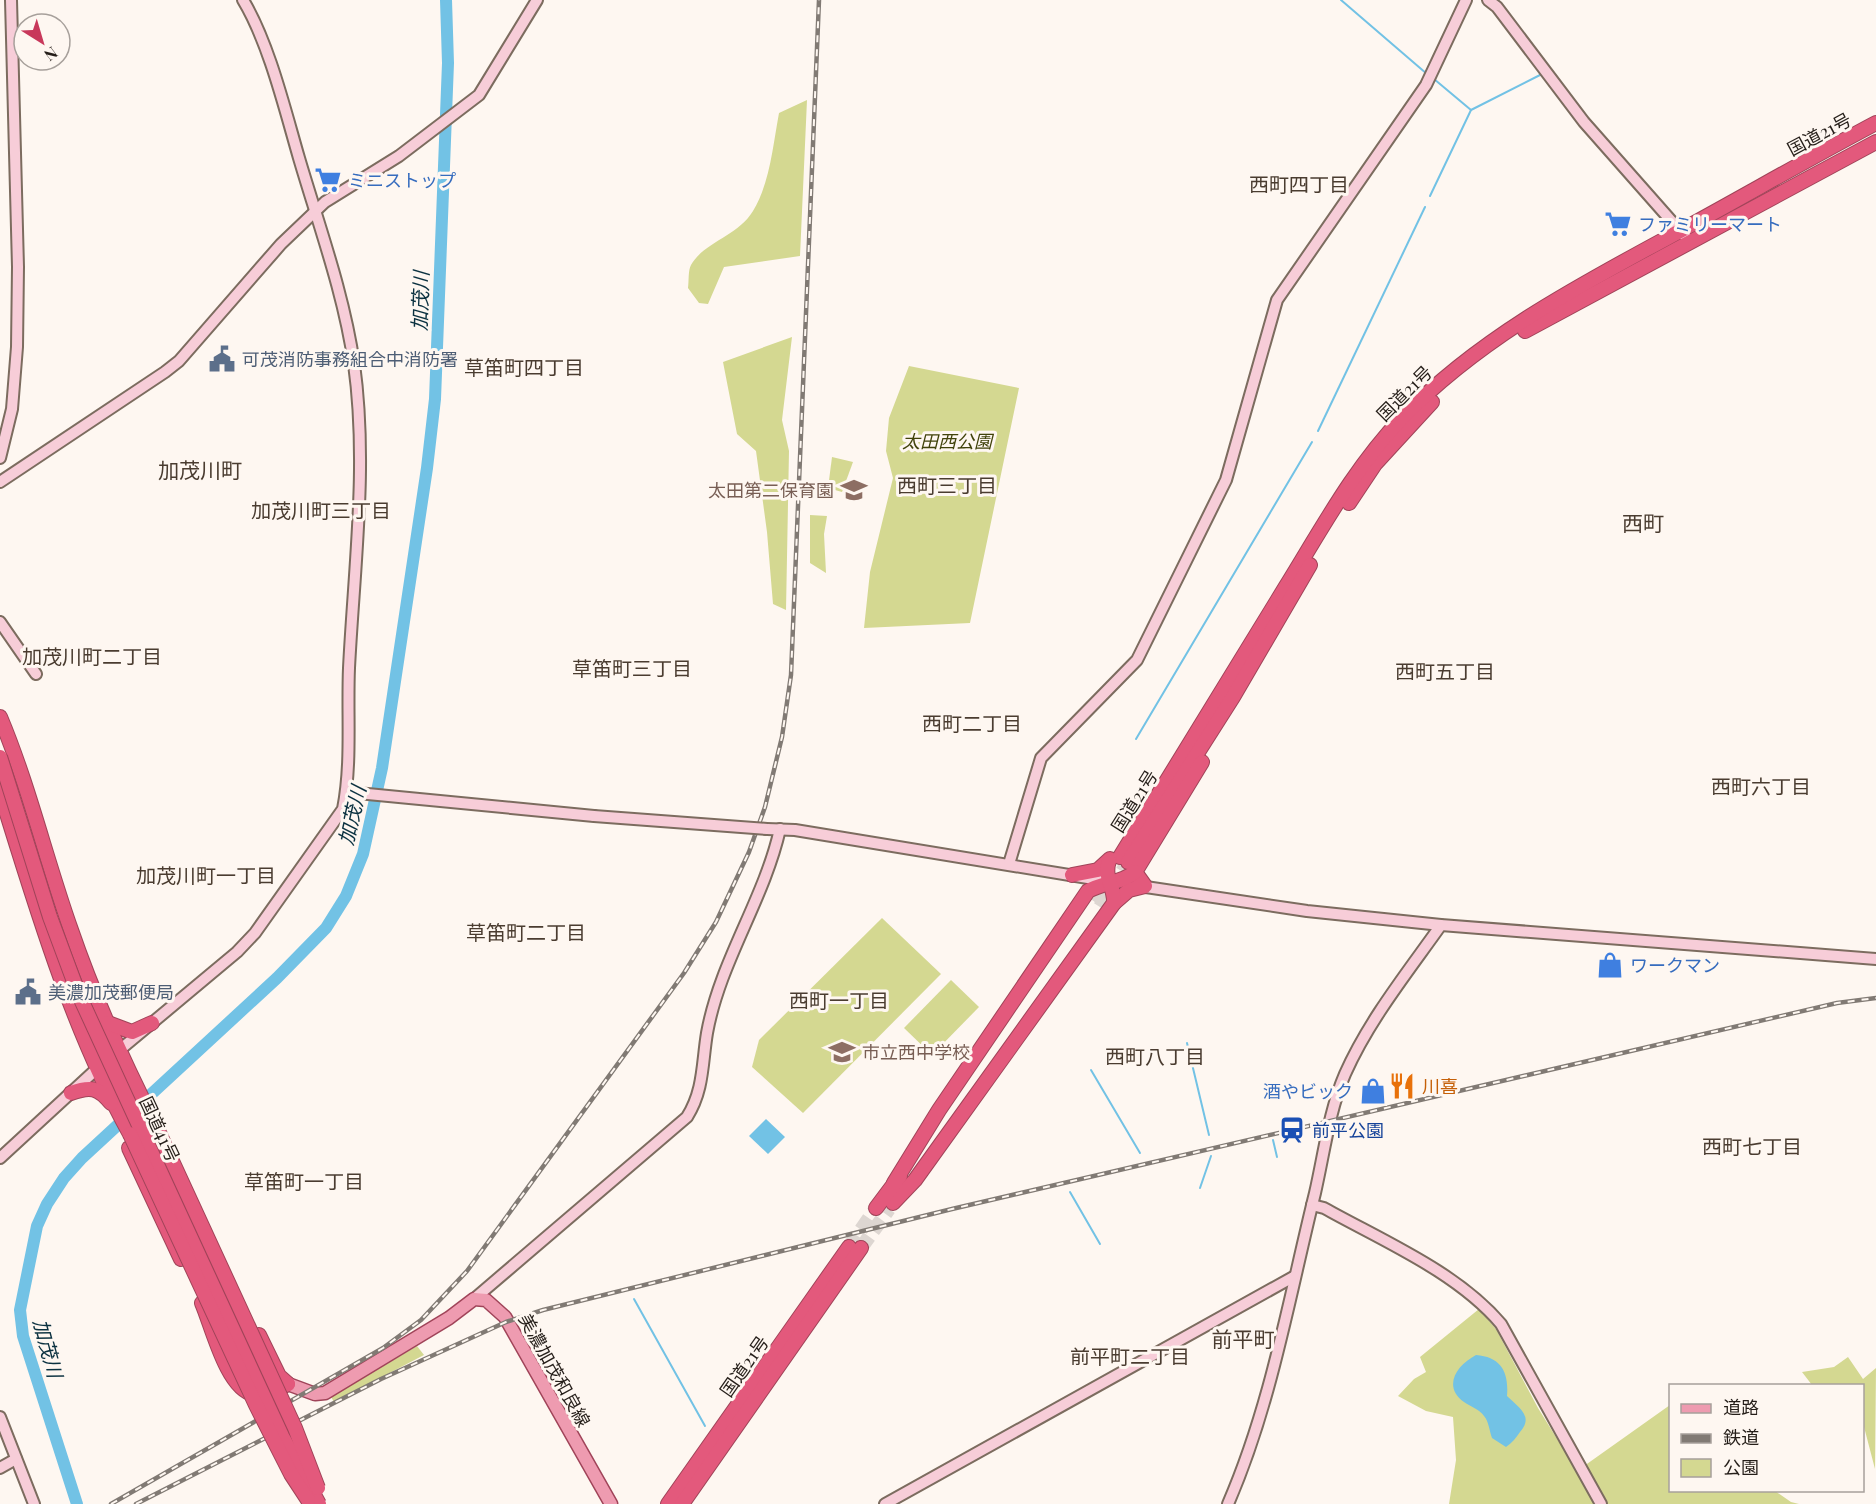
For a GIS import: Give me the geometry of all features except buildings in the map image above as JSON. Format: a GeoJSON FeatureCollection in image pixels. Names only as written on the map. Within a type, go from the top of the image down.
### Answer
{"type":"FeatureCollection","features":[{"type":"Feature","properties":{"kind":"highway","name":"国道21号"},"geometry":{"type":"LineString","coordinates":[[1123,863],[1233,697],[1328,535],[1375,464],[1451,383],[1484,357],[1530,327],[1876,123]]}},
{"type":"Feature","properties":{"kind":"highway","name":"国道21号"},"geometry":{"type":"LineString","coordinates":[[1123,863],[1226,670],[1251,630],[1270,612],[1365,461],[1402,419],[1446,376],[1479,350],[1608,269],[1684,236],[1876,142]]}},
{"type":"Feature","properties":{"kind":"highway"},"geometry":{"type":"LineString","coordinates":[[0,717],[24,780],[47,860],[86,969],[119,1051],[150,1107],[282,1381],[288,1384]]}},
{"type":"Feature","properties":{"kind":"highway","name":"国道41号"},"geometry":{"type":"LineString","coordinates":[[0,757],[50,917],[79,995],[315,1503]]}},
{"type":"Feature","properties":{"kind":"highway","name":"国道41号"},"geometry":{"type":"LineString","coordinates":[[0,766],[49,928],[79,1005],[315,1503]]}},
{"type":"Feature","properties":{"kind":"highway"},"geometry":{"type":"LineString","coordinates":[[0,791],[45,935],[99,1068],[256,1405],[291,1474],[315,1503]]}},
{"type":"Feature","properties":{"kind":"highway"},"geometry":{"type":"LineString","coordinates":[[1072,875],[1123,863]]}},
{"type":"Feature","properties":{"kind":"highway"},"geometry":{"type":"LineString","coordinates":[[1114,903],[1114,892],[1106,875],[1123,863]]}},
{"type":"Feature","properties":{"kind":"highway"},"geometry":{"type":"LineString","coordinates":[[886,1207],[894,1183],[939,1110],[1093,899],[1109,881],[1123,880],[1123,863]]}},
{"type":"Feature","properties":{"kind":"highway"},"geometry":{"type":"LineString","coordinates":[[886,1207],[915,1180],[1114,903],[1130,890],[1144,886],[1123,863]]}},
{"type":"Feature","properties":{"kind":"highway"},"geometry":{"type":"LineString","coordinates":[[1072,875],[1093,899]]}},
{"type":"Feature","properties":{"kind":"highway"},"geometry":{"type":"LineString","coordinates":[[886,1207],[1093,899]]}},
{"type":"Feature","properties":{"kind":"highway"},"geometry":{"type":"LineString","coordinates":[[86,969],[105,1045],[99,1068]]}},
{"type":"Feature","properties":{"kind":"highway"},"geometry":{"type":"LineString","coordinates":[[108,1023],[132,1032],[152,1023]]}},
{"type":"Feature","properties":{"kind":"highway"},"geometry":{"type":"LineString","coordinates":[[119,1051],[112,1064],[124,1121],[124,1136],[207,1314],[232,1377],[243,1391],[255,1395],[288,1384]]}},
{"type":"Feature","properties":{"kind":"highway"},"geometry":{"type":"LineString","coordinates":[[71,1093],[88,1087],[97,1089],[124,1121]]}},
{"type":"Feature","properties":{"kind":"highway"},"geometry":{"type":"LineString","coordinates":[[150,1107],[155,1124],[295,1428],[315,1503]]}},
{"type":"Feature","properties":{"kind":"highway","name":"国道21号"},"geometry":{"type":"LineString","coordinates":[[668,1504],[855,1247],[682,1504]]}},
{"type":"Feature","properties":{"kind":"main road"},"geometry":{"type":"LineString","coordinates":[[288,1384],[315,1394],[337,1388],[474,1299]]}},
{"type":"Feature","properties":{"kind":"main road","name":"美濃加茂和良線"},"geometry":{"type":"LineString","coordinates":[[474,1299],[486,1300],[505,1317],[611,1504]]}},
{"type":"Feature","properties":{"kind":"street"},"geometry":{"type":"LineString","coordinates":[[0,458],[12,409],[17,347],[18,267],[11,0]]}},
{"type":"Feature","properties":{"kind":"street"},"geometry":{"type":"LineString","coordinates":[[0,1158],[99,1068],[255,933],[344,809],[347,792],[347,702],[359,417],[354,364],[346,321],[315,212],[265,49],[243,0]]}},
{"type":"Feature","properties":{"kind":"street"},"geometry":{"type":"LineString","coordinates":[[0,482],[179,361],[281,244],[325,202],[399,156],[468,104],[488,83],[537,0]]}},
{"type":"Feature","properties":{"kind":"street"},"geometry":{"type":"LineString","coordinates":[[1009,864],[1041,759],[1137,660],[1226,480],[1277,300],[1430,77],[1466,0]]}},
{"type":"Feature","properties":{"kind":"street"},"geometry":{"type":"LineString","coordinates":[[1488,0],[1497,7],[1584,122],[1684,236]]}},
{"type":"Feature","properties":{"kind":"street"},"geometry":{"type":"LineString","coordinates":[[0,622],[36,674]]}},
{"type":"Feature","properties":{"kind":"street"},"geometry":{"type":"LineString","coordinates":[[347,792],[594,816],[780,829],[1307,911],[1441,925],[1876,959]]}},
{"type":"Feature","properties":{"kind":"street"},"geometry":{"type":"LineString","coordinates":[[474,1299],[690,1111],[700,1093],[707,1032],[721,980],[780,829]]}},
{"type":"Feature","properties":{"kind":"street"},"geometry":{"type":"LineString","coordinates":[[1228,1504],[1263,1407],[1331,1120],[1345,1076],[1371,1026],[1441,925]]}},
{"type":"Feature","properties":{"kind":"street"},"geometry":{"type":"LineString","coordinates":[[1312,1205],[1324,1208],[1449,1279],[1478,1299],[1491,1312],[1501,1324],[1601,1504]]}},
{"type":"Feature","properties":{"kind":"street"},"geometry":{"type":"LineString","coordinates":[[885,1504],[1295,1276]]}},
{"type":"Feature","properties":{"kind":"street"},"geometry":{"type":"LineString","coordinates":[[0,1417],[34,1504]]}},
{"type":"Feature","properties":{"kind":"street"},"geometry":{"type":"LineString","coordinates":[[0,1468],[16,1459]]}},
{"type":"Feature","properties":{"kind":"green space"},"geometry":{"type":"Polygon","coordinates":[[[807,100],[800,256],[724,267],[708,304],[699,303],[688,288],[691,265],[704,250],[747,220],[759,200],[767,176],[779,113],[807,100]]]}},
{"type":"Feature","properties":{"kind":"green space"},"geometry":{"type":"Polygon","coordinates":[[[792,337],[782,420],[789,451],[786,610],[773,604],[767,532],[756,451],[737,434],[723,362],[792,337]]]}},
{"type":"Feature","properties":{"kind":"green space","name":"太田西公園"},"geometry":{"type":"Polygon","coordinates":[[[909,366],[1019,388],[970,623],[864,628],[870,572],[893,478],[886,451],[889,418],[909,366]]]}},
{"type":"Feature","properties":{"kind":"green space"},"geometry":{"type":"Polygon","coordinates":[[[832,457],[853,462],[842,492],[828,488],[832,457]]]}},
{"type":"Feature","properties":{"kind":"green space"},"geometry":{"type":"Polygon","coordinates":[[[810,515],[827,516],[824,534],[826,573],[810,563],[810,515]]]}},
{"type":"Feature","properties":{"kind":"green space"},"geometry":{"type":"Polygon","coordinates":[[[882,918],[941,974],[803,1113],[752,1067],[759,1040],[882,918]]]}},
{"type":"Feature","properties":{"kind":"green space"},"geometry":{"type":"Polygon","coordinates":[[[951,980],[979,1007],[932,1055],[904,1028],[951,980]]]}},
{"type":"Feature","properties":{"kind":"green space"},"geometry":{"type":"Polygon","coordinates":[[[1479,1309],[1496,1329],[1538,1408],[1577,1471],[1669,1406],[1669,1492],[1776,1492],[1791,1502],[1799,1504],[1449,1504],[1456,1460],[1453,1417],[1426,1411],[1398,1396],[1414,1379],[1426,1372],[1420,1357],[1479,1309]]]}},
{"type":"Feature","properties":{"kind":"green space"},"geometry":{"type":"Polygon","coordinates":[[[417,1346],[424,1355],[334,1402],[331,1397],[417,1346]]]}},
{"type":"Feature","properties":{"kind":"green space"},"geometry":{"type":"Polygon","coordinates":[[[1848,1357],[1863,1379],[1876,1368],[1875,1469],[1864,1427],[1864,1384],[1811,1384],[1802,1372],[1834,1367],[1848,1357]]]}},
{"type":"Feature","properties":{"kind":"water"},"geometry":{"type":"Polygon","coordinates":[[[766,1119],[785,1137],[768,1154],[749,1136],[766,1119]]]}},
{"type":"Feature","properties":{"kind":"water"},"geometry":{"type":"Polygon","coordinates":[[[1476,1355],[1492,1359],[1502,1367],[1507,1380],[1507,1396],[1520,1408],[1525,1417],[1524,1426],[1506,1447],[1492,1438],[1487,1421],[1482,1414],[1457,1396],[1454,1389],[1453,1383],[1458,1370],[1476,1355]]]}},
{"type":"Feature","properties":{"kind":"waterway","name":"加茂川"},"geometry":{"type":"LineString","coordinates":[[77,1504],[23,1336],[20,1310],[37,1226],[47,1204],[64,1178],[82,1158],[277,978],[326,928],[346,896],[363,854],[382,768],[427,468],[435,399],[448,63],[446,0]]}},
{"type":"Feature","properties":{"kind":"waterway"},"geometry":{"type":"LineString","coordinates":[[1341,0],[1427,74]]}},
{"type":"Feature","properties":{"kind":"waterway"},"geometry":{"type":"LineString","coordinates":[[1430,196],[1471,110],[1542,74]]}},
{"type":"Feature","properties":{"kind":"waterway"},"geometry":{"type":"LineString","coordinates":[[1434,79],[1471,110]]}},
{"type":"Feature","properties":{"kind":"waterway"},"geometry":{"type":"LineString","coordinates":[[1318,431],[1425,207]]}},
{"type":"Feature","properties":{"kind":"waterway"},"geometry":{"type":"LineString","coordinates":[[1136,739],[1312,442]]}},
{"type":"Feature","properties":{"kind":"waterway"},"geometry":{"type":"LineString","coordinates":[[1187,1043],[1209,1135]]}},
{"type":"Feature","properties":{"kind":"waterway"},"geometry":{"type":"LineString","coordinates":[[1091,1070],[1140,1153]]}},
{"type":"Feature","properties":{"kind":"waterway"},"geometry":{"type":"LineString","coordinates":[[1273,1140],[1277,1157]]}},
{"type":"Feature","properties":{"kind":"waterway"},"geometry":{"type":"LineString","coordinates":[[1200,1188],[1211,1156]]}},
{"type":"Feature","properties":{"kind":"waterway"},"geometry":{"type":"LineString","coordinates":[[1070,1192],[1100,1244]]}},
{"type":"Feature","properties":{"kind":"waterway"},"geometry":{"type":"LineString","coordinates":[[634,1299],[705,1426]]}},
{"type":"Feature","properties":{"kind":"tunnel"},"geometry":{"type":"LineString","coordinates":[[1100,907],[1128,862]]}},
{"type":"Feature","properties":{"kind":"tunnel"},"geometry":{"type":"LineString","coordinates":[[1092,900],[1106,879]]}},
{"type":"Feature","properties":{"kind":"tunnel"},"geometry":{"type":"LineString","coordinates":[[849,1247],[876,1208]]}},
{"type":"Feature","properties":{"kind":"tunnel"},"geometry":{"type":"LineString","coordinates":[[861,1248],[889,1209]]}},
{"type":"Feature","properties":{"kind":"railway"},"geometry":{"type":"LineString","coordinates":[[111,1504],[383,1348],[421,1320],[467,1271],[684,973],[716,922],[749,852],[765,807],[782,737],[791,675],[819,0]]}},
{"type":"Feature","properties":{"kind":"railway"},"geometry":{"type":"LineString","coordinates":[[136,1504],[381,1379],[506,1322],[543,1310],[952,1209],[1837,1003],[1876,998]]}},
{"type":"Feature","properties":{"kind":"place","name":"ミニストップ"},"geometry":{"type":"Point","coordinates":[328,180]}},
{"type":"Feature","properties":{"kind":"place","name":"ファミリーマート"},"geometry":{"type":"Point","coordinates":[1618,224]}},
{"type":"Feature","properties":{"kind":"place","name":"可茂消防事務組合中消防署"},"geometry":{"type":"Point","coordinates":[222,359]}},
{"type":"Feature","properties":{"kind":"place","name":"太田第二保育園"},"geometry":{"type":"Point","coordinates":[854,490]}},
{"type":"Feature","properties":{"kind":"place","name":"ワークマン"},"geometry":{"type":"Point","coordinates":[1610,965]}},
{"type":"Feature","properties":{"kind":"place","name":"美濃加茂郵便局"},"geometry":{"type":"Point","coordinates":[28,992]}},
{"type":"Feature","properties":{"kind":"place","name":"市立西中学校"},"geometry":{"type":"Point","coordinates":[842,1052]}},
{"type":"Feature","properties":{"kind":"place","name":"川喜"},"geometry":{"type":"Point","coordinates":[1402,1086]}},
{"type":"Feature","properties":{"kind":"place","name":"酒やビック"},"geometry":{"type":"Point","coordinates":[1373,1091]}},
{"type":"Feature","properties":{"kind":"place","name":"前平公園"},"geometry":{"type":"Point","coordinates":[1292,1130]}},
{"type":"Feature","properties":{"kind":"district","name":"西町四丁目"},"geometry":{"type":"Point","coordinates":[1299,183]}},
{"type":"Feature","properties":{"kind":"district","name":"草笛町四丁目"},"geometry":{"type":"Point","coordinates":[524,366]}},
{"type":"Feature","properties":{"kind":"district","name":"加茂川町"},"geometry":{"type":"Point","coordinates":[200,469]}},
{"type":"Feature","properties":{"kind":"district","name":"西町三丁目"},"geometry":{"type":"Point","coordinates":[947,484]}},
{"type":"Feature","properties":{"kind":"district","name":"加茂川町三丁目"},"geometry":{"type":"Point","coordinates":[321,509]}},
{"type":"Feature","properties":{"kind":"district","name":"西町"},"geometry":{"type":"Point","coordinates":[1643,522]}},
{"type":"Feature","properties":{"kind":"district","name":"加茂川町二丁目"},"geometry":{"type":"Point","coordinates":[92,655]}},
{"type":"Feature","properties":{"kind":"district","name":"草笛町三丁目"},"geometry":{"type":"Point","coordinates":[632,667]}},
{"type":"Feature","properties":{"kind":"district","name":"西町五丁目"},"geometry":{"type":"Point","coordinates":[1445,670]}},
{"type":"Feature","properties":{"kind":"district","name":"西町二丁目"},"geometry":{"type":"Point","coordinates":[972,722]}},
{"type":"Feature","properties":{"kind":"district","name":"西町六丁目"},"geometry":{"type":"Point","coordinates":[1761,785]}},
{"type":"Feature","properties":{"kind":"district","name":"加茂川町一丁目"},"geometry":{"type":"Point","coordinates":[206,874]}},
{"type":"Feature","properties":{"kind":"district","name":"草笛町二丁目"},"geometry":{"type":"Point","coordinates":[526,931]}},
{"type":"Feature","properties":{"kind":"district","name":"西町一丁目"},"geometry":{"type":"Point","coordinates":[839,999]}},
{"type":"Feature","properties":{"kind":"district","name":"西町八丁目"},"geometry":{"type":"Point","coordinates":[1155,1055]}},
{"type":"Feature","properties":{"kind":"district","name":"西町七丁目"},"geometry":{"type":"Point","coordinates":[1752,1145]}},
{"type":"Feature","properties":{"kind":"district","name":"草笛町一丁目"},"geometry":{"type":"Point","coordinates":[304,1180]}},
{"type":"Feature","properties":{"kind":"district","name":"前平町"},"geometry":{"type":"Point","coordinates":[1243,1338]}},
{"type":"Feature","properties":{"kind":"district","name":"前平町二丁目"},"geometry":{"type":"Point","coordinates":[1130,1355]}}]}
